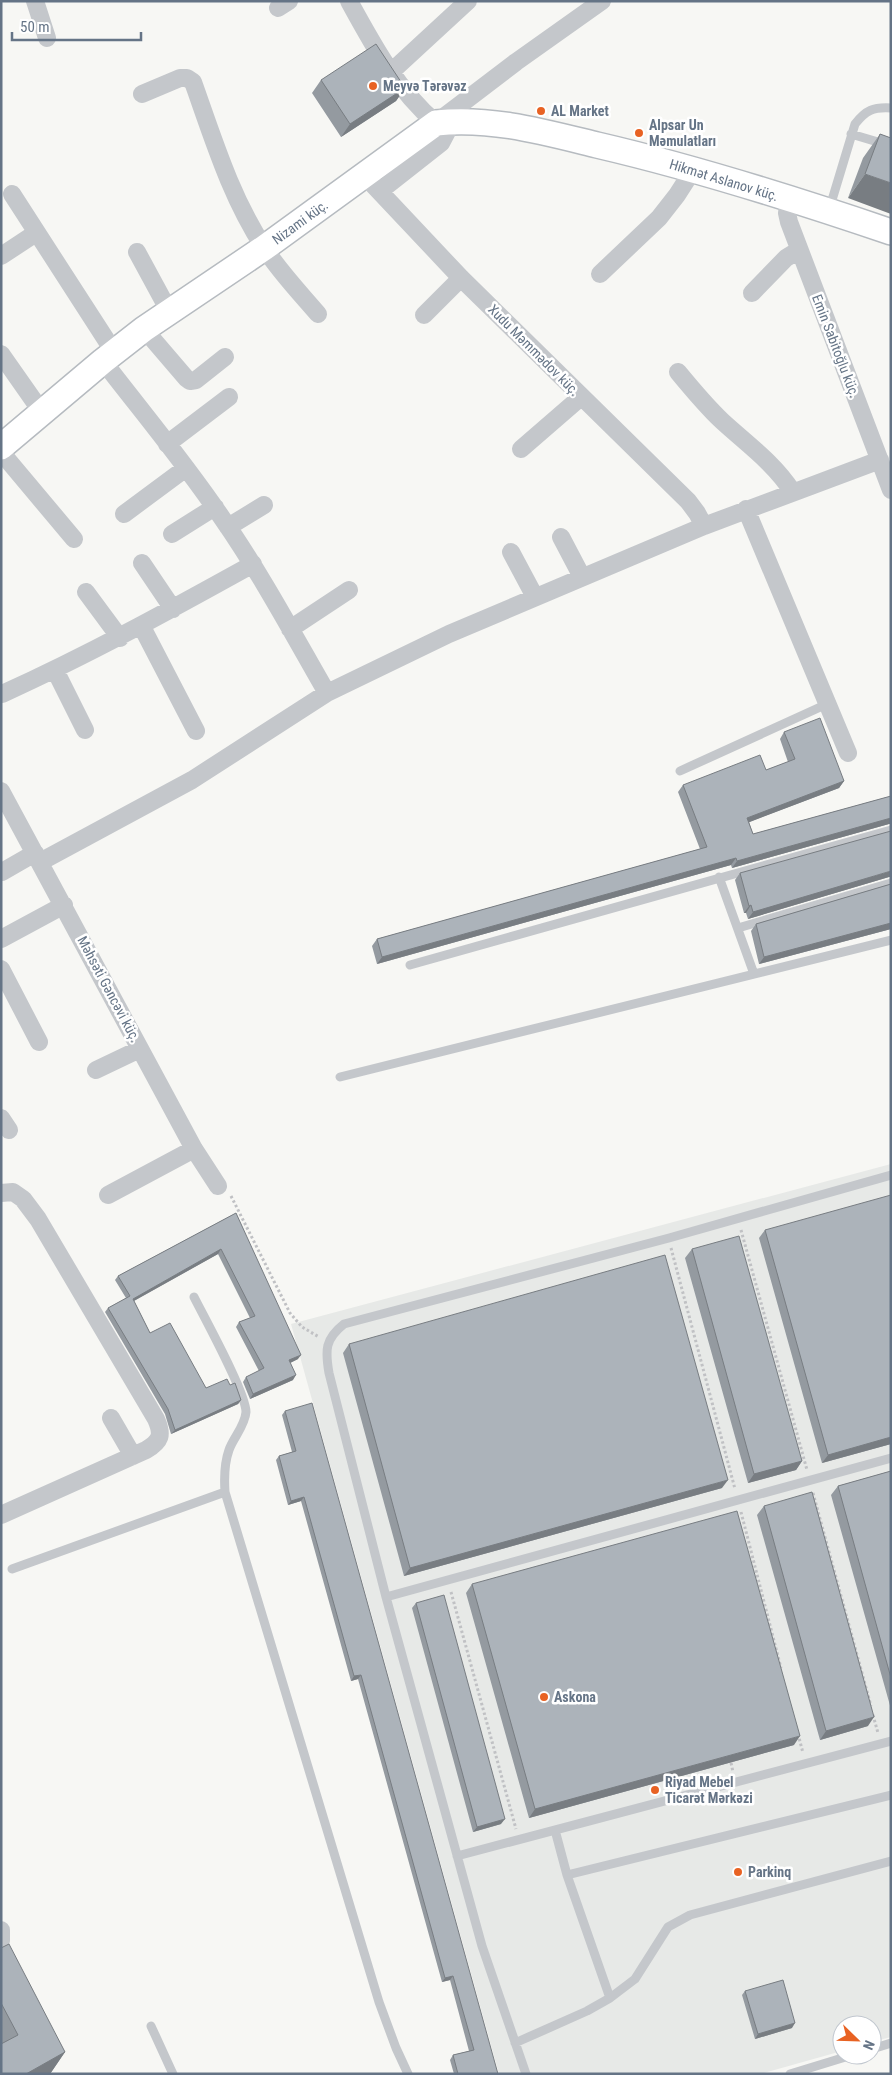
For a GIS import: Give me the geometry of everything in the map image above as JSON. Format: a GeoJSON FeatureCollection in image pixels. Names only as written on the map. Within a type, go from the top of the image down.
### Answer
{"type":"FeatureCollection","features":[{"type":"Feature","properties":{"kind":"street"},"geometry":{"type":"LineString","coordinates":[[35,1],[46,38]]}},
{"type":"Feature","properties":{"kind":"street"},"geometry":{"type":"LineString","coordinates":[[349,1],[391,72],[424,112],[444,122]]}},
{"type":"Feature","properties":{"kind":"street"},"geometry":{"type":"LineString","coordinates":[[391,72],[468,1]]}},
{"type":"Feature","properties":{"kind":"street","name":"Nizami küç."},"geometry":{"type":"LineString","coordinates":[[1,446],[108,357],[169,311],[264,248],[372,183],[516,62],[602,1]]}},
{"type":"Feature","properties":{"kind":"street"},"geometry":{"type":"LineString","coordinates":[[142,94],[180,78],[187,78],[193,82],[227,178],[264,248],[318,314]]}},
{"type":"Feature","properties":{"kind":"street","name":"Hikmət Aslanov küç."},"geometry":{"type":"LineString","coordinates":[[444,122],[492,123],[536,130],[694,170],[891,232]]}},
{"type":"Feature","properties":{"kind":"street"},"geometry":{"type":"LineString","coordinates":[[600,274],[659,218],[694,170]]}},
{"type":"Feature","properties":{"kind":"street","name":"Xudu Məmmədov küç."},"geometry":{"type":"LineString","coordinates":[[372,183],[461,278],[688,501],[704,526]]}},
{"type":"Feature","properties":{"kind":"street"},"geometry":{"type":"LineString","coordinates":[[12,194],[108,357],[167,444],[215,507],[252,564],[327,693]]}},
{"type":"Feature","properties":{"kind":"street","name":"Emin Sabitoğlu küç."},"geometry":{"type":"LineString","coordinates":[[789,199],[789,222],[891,490]]}},
{"type":"Feature","properties":{"kind":"street"},"geometry":{"type":"LineString","coordinates":[[1,256],[36,234]]}},
{"type":"Feature","properties":{"kind":"street"},"geometry":{"type":"LineString","coordinates":[[752,293],[786,258],[799,250]]}},
{"type":"Feature","properties":{"kind":"street"},"geometry":{"type":"LineString","coordinates":[[137,252],[169,311]]}},
{"type":"Feature","properties":{"kind":"street"},"geometry":{"type":"LineString","coordinates":[[424,315],[461,278]]}},
{"type":"Feature","properties":{"kind":"street"},"geometry":{"type":"LineString","coordinates":[[144,329],[190,381],[196,380],[225,357]]}},
{"type":"Feature","properties":{"kind":"street"},"geometry":{"type":"LineString","coordinates":[[1,354],[42,411]]}},
{"type":"Feature","properties":{"kind":"street"},"geometry":{"type":"LineString","coordinates":[[678,372],[722,420],[770,463],[783,477],[792,491]]}},
{"type":"Feature","properties":{"kind":"street"},"geometry":{"type":"LineString","coordinates":[[167,444],[229,397]]}},
{"type":"Feature","properties":{"kind":"street"},"geometry":{"type":"LineString","coordinates":[[521,449],[581,397]]}},
{"type":"Feature","properties":{"kind":"street"},"geometry":{"type":"LineString","coordinates":[[1,452],[74,540]]}},
{"type":"Feature","properties":{"kind":"street"},"geometry":{"type":"LineString","coordinates":[[2,872],[38,857],[199,776],[327,693],[449,634],[746,509],[880,460]]}},
{"type":"Feature","properties":{"kind":"street"},"geometry":{"type":"LineString","coordinates":[[124,514],[186,468]]}},
{"type":"Feature","properties":{"kind":"street"},"geometry":{"type":"LineString","coordinates":[[228,527],[264,505]]}},
{"type":"Feature","properties":{"kind":"street"},"geometry":{"type":"LineString","coordinates":[[172,534],[215,507]]}},
{"type":"Feature","properties":{"kind":"street"},"geometry":{"type":"LineString","coordinates":[[746,509],[848,753]]}},
{"type":"Feature","properties":{"kind":"street"},"geometry":{"type":"LineString","coordinates":[[561,537],[582,577]]}},
{"type":"Feature","properties":{"kind":"street"},"geometry":{"type":"LineString","coordinates":[[511,552],[535,597]]}},
{"type":"Feature","properties":{"kind":"street"},"geometry":{"type":"LineString","coordinates":[[142,563],[173,609]]}},
{"type":"Feature","properties":{"kind":"street"},"geometry":{"type":"LineString","coordinates":[[2,694],[142,627],[252,564]]}},
{"type":"Feature","properties":{"kind":"street"},"geometry":{"type":"LineString","coordinates":[[290,630],[349,590]]}},
{"type":"Feature","properties":{"kind":"street"},"geometry":{"type":"LineString","coordinates":[[86,592],[120,638]]}},
{"type":"Feature","properties":{"kind":"street"},"geometry":{"type":"LineString","coordinates":[[142,627],[196,731]]}},
{"type":"Feature","properties":{"kind":"street"},"geometry":{"type":"LineString","coordinates":[[55,670],[85,730]]}},
{"type":"Feature","properties":{"kind":"street","name":"Məhsəti Gəncəvi küç."},"geometry":{"type":"LineString","coordinates":[[1,791],[194,1149],[218,1186]]}},
{"type":"Feature","properties":{"kind":"street"},"geometry":{"type":"LineString","coordinates":[[1,939],[64,905]]}},
{"type":"Feature","properties":{"kind":"street"},"geometry":{"type":"LineString","coordinates":[[1,969],[39,1042]]}},
{"type":"Feature","properties":{"kind":"street"},"geometry":{"type":"LineString","coordinates":[[96,1070],[140,1048]]}},
{"type":"Feature","properties":{"kind":"street"},"geometry":{"type":"LineString","coordinates":[[108,1195],[194,1149]]}},
{"type":"Feature","properties":{"kind":"street"},"geometry":{"type":"LineString","coordinates":[[1,1193],[13,1192],[23,1198],[38,1219],[156,1418],[160,1428],[160,1436],[156,1444],[1,1516]]}},
{"type":"Feature","properties":{"kind":"street"},"geometry":{"type":"LineString","coordinates":[[111,1418],[133,1456]]}},
{"type":"Feature","properties":{"kind":"street"},"geometry":{"type":"LineString","coordinates":[[1,1930],[1,1941]]}},
{"type":"Feature","properties":{"kind":"lane"},"geometry":{"type":"LineString","coordinates":[[828,211],[855,124],[864,113],[878,107],[891,108]]}},
{"type":"Feature","properties":{"kind":"lane"},"geometry":{"type":"LineString","coordinates":[[852,134],[891,146]]}},
{"type":"Feature","properties":{"kind":"lane"},"geometry":{"type":"LineString","coordinates":[[680,770],[827,704]]}},
{"type":"Feature","properties":{"kind":"lane"},"geometry":{"type":"LineString","coordinates":[[410,965],[891,830]]}},
{"type":"Feature","properties":{"kind":"lane"},"geometry":{"type":"LineString","coordinates":[[719,877],[754,974]]}},
{"type":"Feature","properties":{"kind":"lane"},"geometry":{"type":"LineString","coordinates":[[738,928],[891,883]]}},
{"type":"Feature","properties":{"kind":"lane"},"geometry":{"type":"LineString","coordinates":[[340,1077],[891,940]]}},
{"type":"Feature","properties":{"kind":"lane"},"geometry":{"type":"LineString","coordinates":[[526,2074],[482,1946],[386,1597],[329,1373],[326,1356],[328,1342],[344,1324],[650,1243],[891,1175]]}},
{"type":"Feature","properties":{"kind":"lane"},"geometry":{"type":"LineString","coordinates":[[194,1297],[240,1392],[246,1412],[238,1434],[229,1449],[224,1468],[225,1492],[379,2002],[408,2074]]}},
{"type":"Feature","properties":{"kind":"lane"},"geometry":{"type":"LineString","coordinates":[[386,1597],[891,1458]]}},
{"type":"Feature","properties":{"kind":"lane"},"geometry":{"type":"LineString","coordinates":[[12,1569],[225,1492]]}},
{"type":"Feature","properties":{"kind":"lane"},"geometry":{"type":"LineString","coordinates":[[457,1856],[891,1741]]}},
{"type":"Feature","properties":{"kind":"lane"},"geometry":{"type":"LineString","coordinates":[[567,1875],[891,1795]]}},
{"type":"Feature","properties":{"kind":"lane"},"geometry":{"type":"LineString","coordinates":[[555,1830],[567,1875],[610,1998]]}},
{"type":"Feature","properties":{"kind":"lane"},"geometry":{"type":"LineString","coordinates":[[515,2042],[587,2011],[610,1998],[635,1979],[668,1928],[690,1915],[891,1861]]}},
{"type":"Feature","properties":{"kind":"lane"},"geometry":{"type":"LineString","coordinates":[[151,2026],[172,2074]]}},
{"type":"Feature","properties":{"kind":"lane"},"geometry":{"type":"LineString","coordinates":[[790,2074],[832,2061]]}},
{"type":"Feature","properties":{"kind":"path"},"geometry":{"type":"LineString","coordinates":[[218,1186],[231,1196],[271,1271],[290,1313],[302,1327],[328,1342]]}},
{"type":"Feature","properties":{"kind":"shaded area","name":"Riyad Mebel Ticarət Mərkəzi"},"geometry":{"type":"Polygon","coordinates":[[[891,1164],[891,2037],[882,2039],[882,2015],[832,2015],[832,2054],[760,2074],[499,2074],[291,1324],[891,1164]]]}},
{"type":"Feature","properties":{"kind":"building"},"geometry":{"type":"Polygon","coordinates":[[[376,44],[405,88],[350,124],[321,80],[376,44]]]}},
{"type":"Feature","properties":{"kind":"building"},"geometry":{"type":"Polygon","coordinates":[[[880,134],[891,138],[891,183],[865,174],[880,134]]]}},
{"type":"Feature","properties":{"kind":"building"},"geometry":{"type":"Polygon","coordinates":[[[820,718],[844,781],[747,818],[753,834],[891,796],[891,818],[737,861],[736,858],[382,957],[377,939],[707,847],[683,785],[760,755],[766,770],[795,759],[784,732],[820,718]]]}},
{"type":"Feature","properties":{"kind":"building"},"geometry":{"type":"Polygon","coordinates":[[[891,831],[891,871],[753,912],[751,905],[749,906],[740,873],[891,831]]]}},
{"type":"Feature","properties":{"kind":"building"},"geometry":{"type":"Polygon","coordinates":[[[891,884],[891,923],[764,957],[756,924],[891,884]]]}},
{"type":"Feature","properties":{"kind":"building"},"geometry":{"type":"Polygon","coordinates":[[[891,1195],[891,1437],[828,1455],[765,1230],[891,1195]]]}},
{"type":"Feature","properties":{"kind":"building"},"geometry":{"type":"Polygon","coordinates":[[[236,1213],[301,1355],[289,1360],[296,1375],[253,1394],[246,1377],[264,1368],[239,1322],[255,1316],[221,1249],[133,1299],[150,1333],[170,1323],[206,1388],[227,1379],[230,1385],[235,1383],[241,1400],[175,1430],[168,1409],[108,1308],[130,1296],[118,1276],[236,1213]]]}},
{"type":"Feature","properties":{"kind":"building"},"geometry":{"type":"Polygon","coordinates":[[[739,1236],[802,1461],[754,1474],[692,1249],[739,1236]]]}},
{"type":"Feature","properties":{"kind":"building"},"geometry":{"type":"Polygon","coordinates":[[[665,1255],[728,1480],[410,1568],[349,1344],[665,1255]]]}},
{"type":"Feature","properties":{"kind":"building"},"geometry":{"type":"Polygon","coordinates":[[[312,1403],[498,2074],[458,2074],[453,2055],[474,2050],[453,1976],[445,1978],[361,1675],[354,1676],[304,1497],[291,1501],[279,1456],[296,1451],[285,1411],[312,1403]]]}},
{"type":"Feature","properties":{"kind":"building"},"geometry":{"type":"Polygon","coordinates":[[[891,1471],[891,1678],[838,1486],[891,1471]]]}},
{"type":"Feature","properties":{"kind":"building"},"geometry":{"type":"Polygon","coordinates":[[[812,1492],[874,1717],[826,1731],[764,1506],[812,1492]]]}},
{"type":"Feature","properties":{"kind":"building"},"geometry":{"type":"Polygon","coordinates":[[[737,1511],[800,1736],[535,1809],[472,1584],[737,1511]]]}},
{"type":"Feature","properties":{"kind":"building"},"geometry":{"type":"Polygon","coordinates":[[[444,1595],[505,1819],[477,1827],[416,1603],[444,1595]]]}},
{"type":"Feature","properties":{"kind":"building"},"geometry":{"type":"Polygon","coordinates":[[[9,1944],[65,2052],[26,2074],[1,2074],[1,2044],[18,2035],[1,2003],[1,1948],[9,1944]]]}},
{"type":"Feature","properties":{"kind":"building"},"geometry":{"type":"Polygon","coordinates":[[[783,1980],[795,2023],[758,2034],[745,1991],[783,1980]]]}},
{"type":"Feature","properties":{"kind":"place","name":"Meyvə Tərəvəz"},"geometry":{"type":"Point","coordinates":[373,86]}},
{"type":"Feature","properties":{"kind":"place","name":"AL Market"},"geometry":{"type":"Point","coordinates":[541,111]}},
{"type":"Feature","properties":{"kind":"place","name":"Alpsar Un Məmulatları"},"geometry":{"type":"Point","coordinates":[639,133]}},
{"type":"Feature","properties":{"kind":"place","name":"Askona"},"geometry":{"type":"Point","coordinates":[544,1697]}},
{"type":"Feature","properties":{"kind":"place","name":"Riyad Mebel Ticarət Mərkəzi"},"geometry":{"type":"Point","coordinates":[655,1790]}},
{"type":"Feature","properties":{"kind":"place","name":"Parkinq"},"geometry":{"type":"Point","coordinates":[738,1872]}}]}
